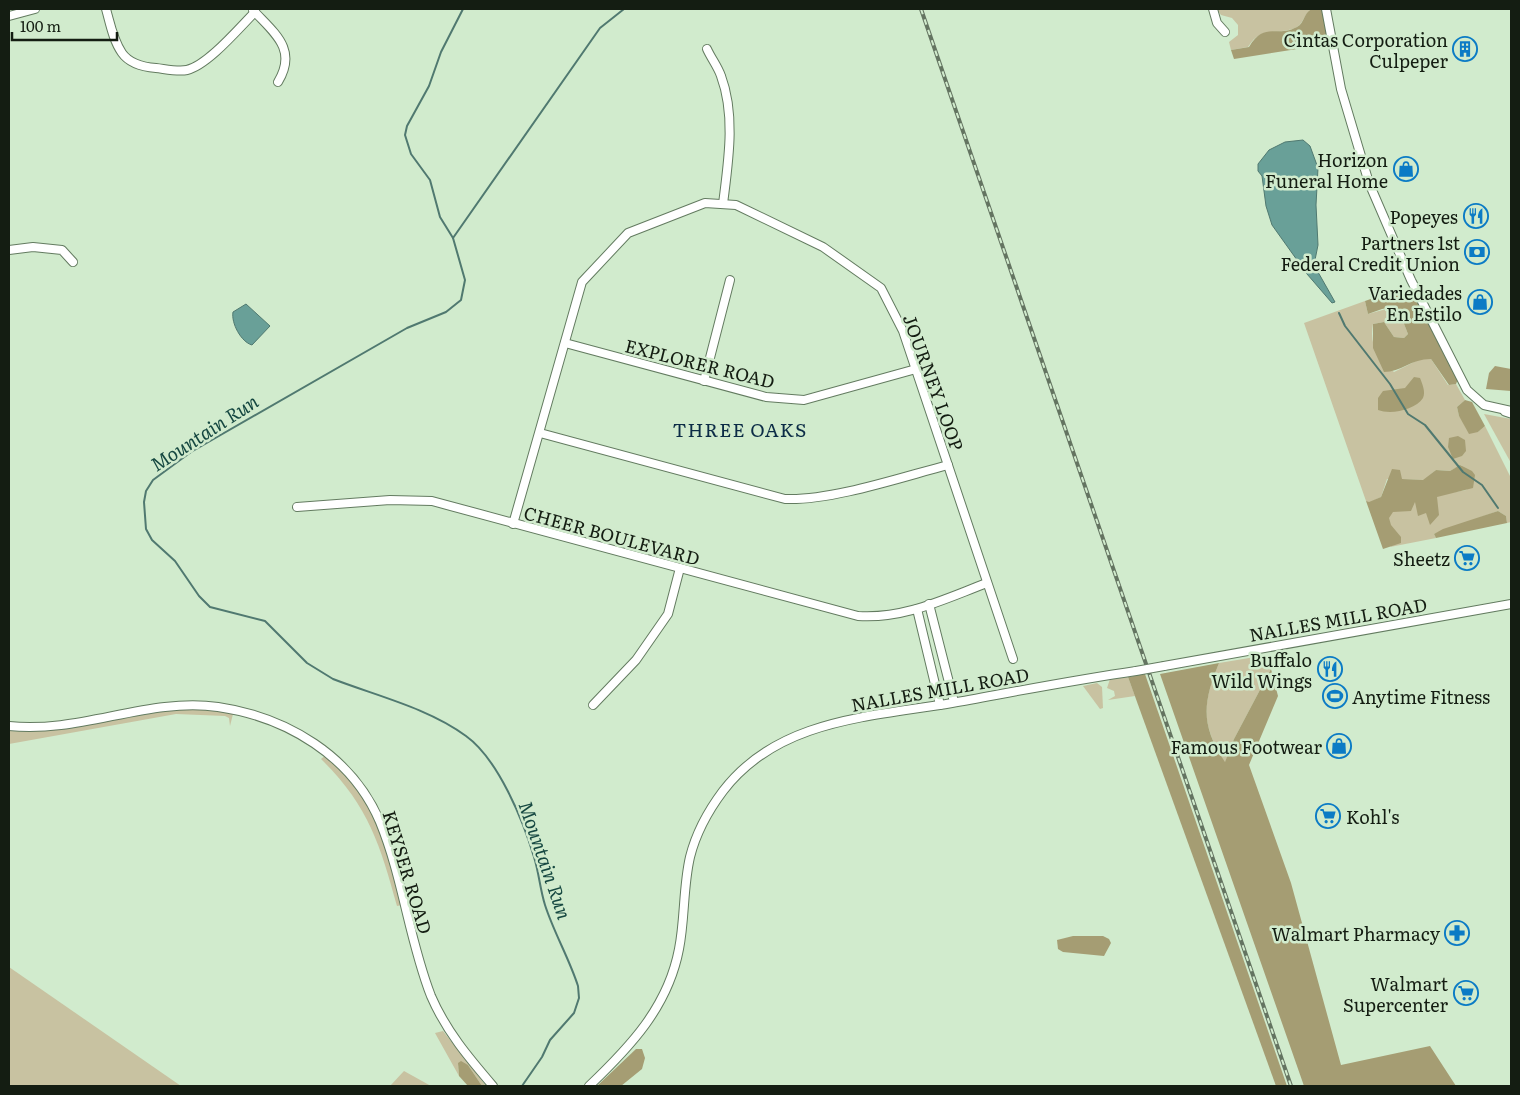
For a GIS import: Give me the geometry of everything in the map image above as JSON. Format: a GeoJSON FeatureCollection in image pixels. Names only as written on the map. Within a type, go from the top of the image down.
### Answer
{"type":"FeatureCollection","features":[{"type":"Feature","properties":{"kind":"street"},"geometry":{"type":"LineString","coordinates":[[9,16],[35,9]]}},
{"type":"Feature","properties":{"kind":"street"},"geometry":{"type":"LineString","coordinates":[[106,9],[117,45],[122,54],[136,64],[146,67],[178,70],[186,70],[203,61],[253,11],[270,27],[284,47],[285,71],[278,82]]}},
{"type":"Feature","properties":{"kind":"street"},"geometry":{"type":"LineString","coordinates":[[1213,9],[1217,23],[1225,32]]}},
{"type":"Feature","properties":{"kind":"street"},"geometry":{"type":"LineString","coordinates":[[1326,9],[1335,63],[1347,114],[1368,183],[1380,211],[1467,390],[1484,405],[1509,412]]}},
{"type":"Feature","properties":{"kind":"street"},"geometry":{"type":"LineString","coordinates":[[706,49],[721,76],[729,114],[724,204]]}},
{"type":"Feature","properties":{"kind":"street","name":"JOURNEY LOOP"},"geometry":{"type":"LineString","coordinates":[[513,524],[582,282],[628,233],[705,203],[736,205],[823,247],[881,288],[903,331],[1013,659]]}},
{"type":"Feature","properties":{"kind":"street"},"geometry":{"type":"LineString","coordinates":[[9,250],[32,247],[62,250],[73,262]]}},
{"type":"Feature","properties":{"kind":"street"},"geometry":{"type":"LineString","coordinates":[[704,381],[730,280]]}},
{"type":"Feature","properties":{"kind":"street","name":"EXPLORER ROAD"},"geometry":{"type":"LineString","coordinates":[[565,343],[766,397],[804,400],[916,369]]}},
{"type":"Feature","properties":{"kind":"street"},"geometry":{"type":"LineString","coordinates":[[540,433],[785,499],[798,500],[847,491],[948,465]]}},
{"type":"Feature","properties":{"kind":"street","name":"CHEER BOULEVARD"},"geometry":{"type":"LineString","coordinates":[[297,507],[390,500],[432,501],[858,616],[894,616],[987,583]]}},
{"type":"Feature","properties":{"kind":"street"},"geometry":{"type":"LineString","coordinates":[[593,705],[636,660],[668,614],[680,568]]}},
{"type":"Feature","properties":{"kind":"street"},"geometry":{"type":"LineString","coordinates":[[930,604],[954,702]]}},
{"type":"Feature","properties":{"kind":"street","name":"NALLES MILL ROAD"},"geometry":{"type":"LineString","coordinates":[[589,1086],[632,1042],[663,998],[679,950],[684,895],[691,854],[705,818],[728,784],[764,752],[812,729],[865,717],[1511,604]]}},
{"type":"Feature","properties":{"kind":"street"},"geometry":{"type":"LineString","coordinates":[[917,609],[940,705]]}},
{"type":"Feature","properties":{"kind":"street","name":"KEYSER ROAD"},"geometry":{"type":"LineString","coordinates":[[9,726],[56,727],[159,708],[197,706],[256,715],[290,728],[319,746],[346,770],[376,813],[388,847],[430,994],[454,1038],[493,1086]]}},
{"type":"Feature","properties":{"kind":"shaded area"},"geometry":{"type":"Polygon","coordinates":[[[1217,9],[1312,9],[1297,27],[1290,30],[1264,33],[1253,40],[1248,47],[1231,50],[1229,42],[1238,35],[1238,25],[1232,18],[1221,15],[1217,9]]]}},
{"type":"Feature","properties":{"kind":"shaded area"},"geometry":{"type":"Polygon","coordinates":[[[1312,9],[1322,9],[1329,44],[1234,59],[1231,50],[1249,47],[1260,34],[1271,31],[1290,30],[1297,27],[1312,9]]]}},
{"type":"Feature","properties":{"kind":"shaded area"},"geometry":{"type":"Polygon","coordinates":[[[1393,291],[1414,298],[1420,306],[1458,379],[1456,384],[1449,385],[1431,359],[1418,361],[1396,370],[1384,372],[1373,348],[1373,324],[1384,322],[1394,337],[1404,338],[1408,334],[1397,306],[1368,314],[1365,301],[1393,291]]]}},
{"type":"Feature","properties":{"kind":"shaded area"},"geometry":{"type":"Polygon","coordinates":[[[1365,301],[1368,314],[1397,306],[1408,334],[1404,338],[1394,337],[1384,322],[1373,324],[1372,339],[1376,351],[1388,367],[1394,372],[1420,359],[1431,359],[1448,385],[1456,384],[1465,400],[1457,407],[1459,416],[1478,432],[1485,426],[1511,478],[1511,522],[1507,523],[1506,516],[1498,511],[1434,534],[1436,538],[1390,547],[1398,541],[1388,524],[1388,514],[1412,500],[1466,490],[1470,486],[1461,465],[1450,471],[1436,470],[1424,480],[1387,479],[1381,497],[1369,503],[1366,501],[1304,323],[1365,301]]]}},
{"type":"Feature","properties":{"kind":"shaded area"},"geometry":{"type":"Polygon","coordinates":[[[1495,366],[1511,369],[1511,391],[1486,389],[1489,373],[1495,366]]]}},
{"type":"Feature","properties":{"kind":"shaded area"},"geometry":{"type":"Polygon","coordinates":[[[1414,377],[1420,378],[1424,393],[1423,398],[1419,402],[1414,406],[1396,412],[1378,410],[1378,398],[1383,391],[1405,388],[1414,377]]]}},
{"type":"Feature","properties":{"kind":"shaded area"},"geometry":{"type":"Polygon","coordinates":[[[1465,400],[1472,402],[1485,426],[1478,432],[1469,434],[1459,416],[1457,407],[1465,400]]]}},
{"type":"Feature","properties":{"kind":"shaded area"},"geometry":{"type":"Polygon","coordinates":[[[1484,414],[1511,419],[1511,463],[1484,414]]]}},
{"type":"Feature","properties":{"kind":"shaded area"},"geometry":{"type":"Polygon","coordinates":[[[1458,436],[1465,440],[1466,451],[1462,456],[1453,459],[1448,447],[1449,438],[1458,436]]]}},
{"type":"Feature","properties":{"kind":"shaded area"},"geometry":{"type":"Polygon","coordinates":[[[1460,465],[1472,471],[1475,475],[1473,488],[1437,497],[1439,515],[1430,525],[1426,513],[1418,516],[1415,502],[1411,511],[1393,512],[1389,518],[1391,525],[1401,537],[1401,543],[1383,549],[1366,501],[1369,502],[1381,497],[1392,469],[1400,470],[1402,479],[1423,480],[1436,470],[1450,471],[1460,465]]]}},
{"type":"Feature","properties":{"kind":"shaded area"},"geometry":{"type":"Polygon","coordinates":[[[1498,511],[1506,516],[1507,523],[1436,538],[1434,534],[1443,529],[1498,511]]]}},
{"type":"Feature","properties":{"kind":"shaded area"},"geometry":{"type":"Polygon","coordinates":[[[1267,655],[1271,669],[1234,739],[1225,763],[1217,749],[1208,725],[1207,702],[1213,677],[1219,663],[1267,655]]]}},
{"type":"Feature","properties":{"kind":"shaded area"},"geometry":{"type":"Polygon","coordinates":[[[1219,663],[1207,702],[1207,713],[1211,736],[1225,762],[1234,739],[1271,669],[1278,696],[1249,765],[1291,883],[1341,1065],[1430,1046],[1456,1086],[1304,1086],[1160,674],[1219,663]]]}},
{"type":"Feature","properties":{"kind":"shaded area"},"geometry":{"type":"Polygon","coordinates":[[[1145,674],[1287,1086],[1276,1086],[1128,677],[1145,674]]]}},
{"type":"Feature","properties":{"kind":"shaded area"},"geometry":{"type":"Polygon","coordinates":[[[1128,677],[1135,696],[1108,700],[1115,696],[1114,691],[1107,688],[1110,679],[1128,677]]]}},
{"type":"Feature","properties":{"kind":"shaded area"},"geometry":{"type":"Polygon","coordinates":[[[1097,683],[1102,687],[1103,708],[1100,709],[1083,686],[1097,683]]]}},
{"type":"Feature","properties":{"kind":"shaded area"},"geometry":{"type":"Polygon","coordinates":[[[201,708],[233,714],[230,726],[229,718],[225,716],[176,714],[9,744],[9,731],[59,729],[152,713],[201,708]]]}},
{"type":"Feature","properties":{"kind":"shaded area"},"geometry":{"type":"Polygon","coordinates":[[[326,755],[357,786],[377,822],[402,905],[397,906],[385,863],[370,826],[350,793],[321,759],[326,755]]]}},
{"type":"Feature","properties":{"kind":"shaded area"},"geometry":{"type":"Polygon","coordinates":[[[1073,936],[1103,936],[1109,939],[1111,943],[1104,956],[1063,952],[1058,949],[1057,940],[1073,936]]]}},
{"type":"Feature","properties":{"kind":"shaded area"},"geometry":{"type":"Polygon","coordinates":[[[9,967],[181,1086],[9,1086],[9,967]]]}},
{"type":"Feature","properties":{"kind":"shaded area"},"geometry":{"type":"Polygon","coordinates":[[[443,1031],[486,1086],[482,1086],[468,1065],[458,1063],[459,1076],[435,1033],[443,1031]]]}},
{"type":"Feature","properties":{"kind":"shaded area"},"geometry":{"type":"Polygon","coordinates":[[[636,1049],[642,1049],[645,1058],[642,1069],[621,1086],[597,1086],[636,1049]]]}},
{"type":"Feature","properties":{"kind":"shaded area"},"geometry":{"type":"Polygon","coordinates":[[[461,1061],[468,1065],[482,1086],[468,1086],[459,1076],[458,1063],[461,1061]]]}},
{"type":"Feature","properties":{"kind":"shaded area"},"geometry":{"type":"Polygon","coordinates":[[[404,1071],[431,1086],[390,1086],[404,1071]]]}},
{"type":"Feature","properties":{"kind":"water"},"geometry":{"type":"Polygon","coordinates":[[[1303,140],[1310,146],[1318,168],[1316,205],[1318,245],[1314,265],[1335,302],[1332,303],[1307,274],[1272,225],[1266,206],[1262,176],[1258,171],[1258,164],[1269,150],[1285,142],[1303,140]]]}},
{"type":"Feature","properties":{"kind":"water"},"geometry":{"type":"Polygon","coordinates":[[[246,304],[270,326],[252,345],[241,336],[235,326],[233,316],[233,312],[246,304]]]}},
{"type":"Feature","properties":{"kind":"waterway","name":"Mountain Run"},"geometry":{"type":"LineString","coordinates":[[463,9],[441,52],[429,86],[407,126],[405,135],[411,154],[430,180],[440,217],[453,238],[465,280],[461,300],[446,312],[407,328],[191,452],[153,480],[146,491],[144,502],[146,529],[152,540],[175,561],[199,596],[210,607],[265,621],[307,663],[333,679],[402,703],[451,726],[478,746],[489,759],[508,791],[523,826],[536,863],[545,905],[578,986],[579,998],[574,1013],[550,1040],[542,1057],[522,1086]]}},
{"type":"Feature","properties":{"kind":"waterway"},"geometry":{"type":"LineString","coordinates":[[453,238],[600,28],[624,9]]}},
{"type":"Feature","properties":{"kind":"waterway"},"geometry":{"type":"LineString","coordinates":[[1339,313],[1345,326],[1390,384],[1408,414],[1425,425],[1463,472],[1482,485],[1498,508]]}},
{"type":"Feature","properties":{"kind":"railway"},"geometry":{"type":"LineString","coordinates":[[921,9],[1291,1086]]}},
{"type":"Feature","properties":{"kind":"place","name":"Cintas Corporation Culpeper"},"geometry":{"type":"Point","coordinates":[1465,49]}},
{"type":"Feature","properties":{"kind":"place","name":"Horizon Funeral Home"},"geometry":{"type":"Point","coordinates":[1406,169]}},
{"type":"Feature","properties":{"kind":"place","name":"Popeyes"},"geometry":{"type":"Point","coordinates":[1476,216]}},
{"type":"Feature","properties":{"kind":"place","name":"Partners 1st Federal Credit Union"},"geometry":{"type":"Point","coordinates":[1477,252]}},
{"type":"Feature","properties":{"kind":"place","name":"Variedades En Estilo"},"geometry":{"type":"Point","coordinates":[1480,302]}},
{"type":"Feature","properties":{"kind":"place","name":"Sheetz"},"geometry":{"type":"Point","coordinates":[1467,558]}},
{"type":"Feature","properties":{"kind":"place","name":"Buffalo Wild Wings"},"geometry":{"type":"Point","coordinates":[1330,669]}},
{"type":"Feature","properties":{"kind":"place","name":"Anytime Fitness"},"geometry":{"type":"Point","coordinates":[1335,696]}},
{"type":"Feature","properties":{"kind":"place","name":"Famous Footwear"},"geometry":{"type":"Point","coordinates":[1339,746]}},
{"type":"Feature","properties":{"kind":"place","name":"Kohl's"},"geometry":{"type":"Point","coordinates":[1328,816]}},
{"type":"Feature","properties":{"kind":"place","name":"Walmart Pharmacy"},"geometry":{"type":"Point","coordinates":[1457,933]}},
{"type":"Feature","properties":{"kind":"place","name":"Walmart Supercenter"},"geometry":{"type":"Point","coordinates":[1466,993]}},
{"type":"Feature","properties":{"kind":"district","name":"THREE OAKS"},"geometry":{"type":"Point","coordinates":[740,429]}}]}
